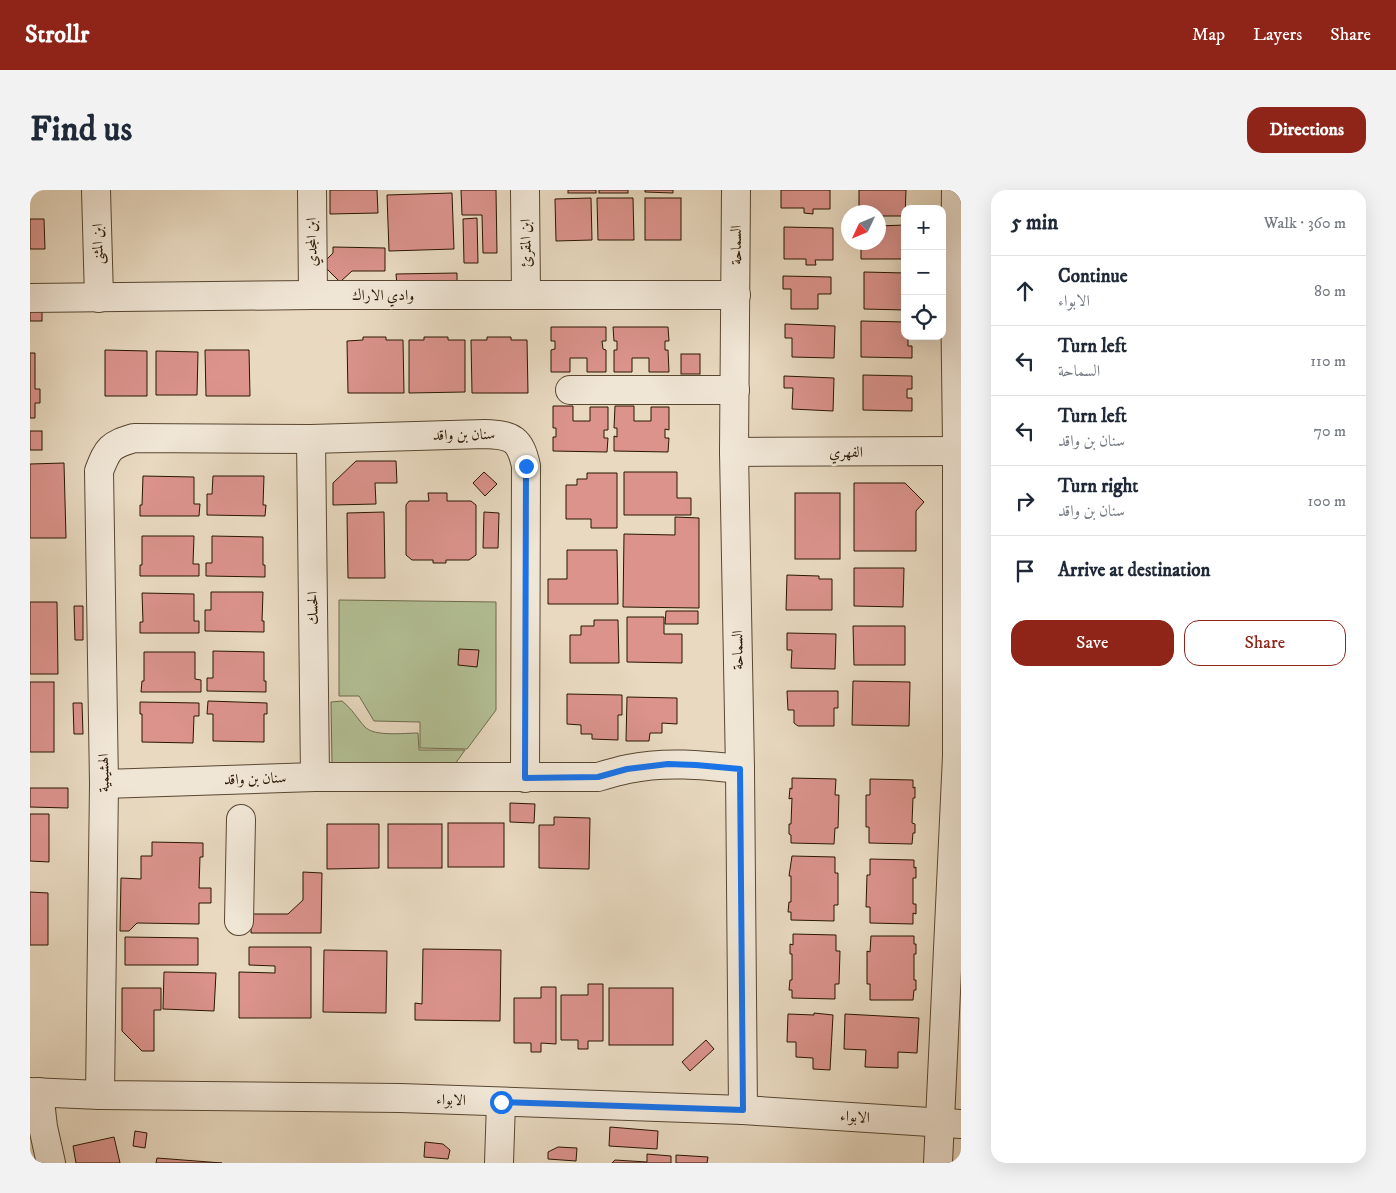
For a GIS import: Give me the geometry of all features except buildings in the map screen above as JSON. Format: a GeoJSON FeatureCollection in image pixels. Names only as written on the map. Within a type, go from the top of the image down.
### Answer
{"type":"FeatureCollection","features":[{"type":"Feature","properties":{"kind":"street","name":"ابن المثنى"},"geometry":{"type":"LineString","coordinates":[[96,190],[99,298]]}},
{"type":"Feature","properties":{"kind":"street","name":"ابن المجدي"},"geometry":{"type":"LineString","coordinates":[[312,190],[313,295]]}},
{"type":"Feature","properties":{"kind":"street","name":"ابن المقرئ"},"geometry":{"type":"LineString","coordinates":[[525,190],[526,295]]}},
{"type":"Feature","properties":{"kind":"street","name":"السماحة"},"geometry":{"type":"LineString","coordinates":[[736,190],[734,452],[740,769],[743,1110]]}},
{"type":"Feature","properties":{"kind":"street"},"geometry":{"type":"LineString","coordinates":[[938,1163],[951,1124],[959,756],[956,190]]}},
{"type":"Feature","properties":{"kind":"street","name":"وادي الاراك"},"geometry":{"type":"LineString","coordinates":[[30,298],[313,295],[736,295]]}},
{"type":"Feature","properties":{"kind":"street"},"geometry":{"type":"LineString","coordinates":[[570,390],[735,390]]}},
{"type":"Feature","properties":{"kind":"street","name":"سنان بن واقد"},"geometry":{"type":"LineString","coordinates":[[105,453],[116,443],[134,438],[311,439],[502,434],[513,438],[521,447],[526,466],[525,778]]}},
{"type":"Feature","properties":{"kind":"street","name":"الحسك"},"geometry":{"type":"LineString","coordinates":[[311,439],[315,777]]}},
{"type":"Feature","properties":{"kind":"street","name":"الفهري"},"geometry":{"type":"LineString","coordinates":[[734,452],[957,451]]}},
{"type":"Feature","properties":{"kind":"street","name":"الهشيمية"},"geometry":{"type":"LineString","coordinates":[[100,1095],[104,784],[99,471],[105,453]]}},
{"type":"Feature","properties":{"kind":"street","name":"سنان بن واقد"},"geometry":{"type":"LineString","coordinates":[[104,784],[315,777],[598,777],[627,769],[668,764],[740,769]]}},
{"type":"Feature","properties":{"kind":"street"},"geometry":{"type":"LineString","coordinates":[[239,921],[241,780]]}},
{"type":"Feature","properties":{"kind":"street"},"geometry":{"type":"LineString","coordinates":[[34,1092],[51,1163]]}},
{"type":"Feature","properties":{"kind":"street","name":"الابواء"},"geometry":{"type":"LineString","coordinates":[[34,1092],[100,1095],[400,1098],[743,1110],[951,1124]]}},
{"type":"Feature","properties":{"kind":"street"},"geometry":{"type":"LineString","coordinates":[[499,1163],[501,1102]]}},
{"type":"Feature","properties":{"kind":"green space"},"geometry":{"type":"Polygon","coordinates":[[[339,600],[496,602],[496,710],[467,749],[420,748],[420,722],[374,721],[359,696],[339,696],[339,600]]]}},
{"type":"Feature","properties":{"kind":"green space"},"geometry":{"type":"Polygon","coordinates":[[[342,701],[369,730],[390,734],[418,733],[419,750],[465,750],[455,764],[332,763],[331,702],[342,701]]]}},
{"type":"Feature","properties":{"kind":"route"},"geometry":{"type":"LineString","coordinates":[[501,1102],[743,1110],[740,769],[668,764],[627,769],[598,777],[525,778],[526,466]]}}]}
